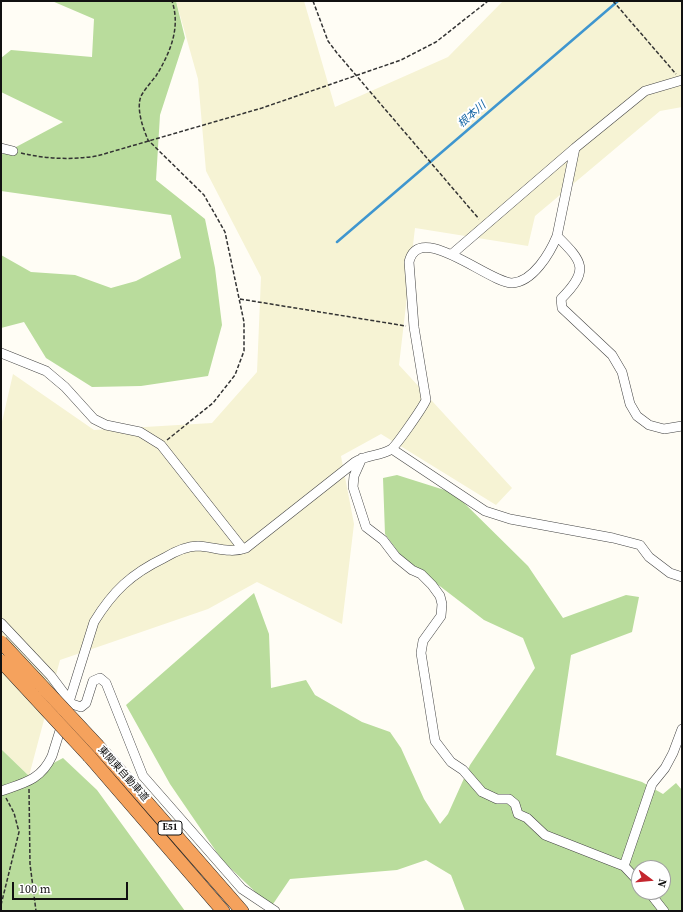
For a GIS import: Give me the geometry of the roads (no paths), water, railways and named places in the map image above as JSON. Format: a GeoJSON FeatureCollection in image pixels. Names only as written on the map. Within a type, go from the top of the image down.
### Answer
{"type":"FeatureCollection","features":[{"type":"Feature","properties":{"kind":"highway","name":"東関東自動車道"},"geometry":{"type":"LineString","coordinates":[[1,642],[98,746],[242,911]]}},
{"type":"Feature","properties":{"kind":"highway","name":"東関東自動車道"},"geometry":{"type":"LineString","coordinates":[[1,661],[89,756],[223,911]]}},
{"type":"Feature","properties":{"kind":"street"},"geometry":{"type":"LineString","coordinates":[[452,254],[575,148],[645,91],[682,80]]}},
{"type":"Feature","properties":{"kind":"street"},"geometry":{"type":"LineString","coordinates":[[1,148],[13,151]]}},
{"type":"Feature","properties":{"kind":"street"},"geometry":{"type":"LineString","coordinates":[[3,794],[29,781],[47,768],[94,622],[105,603],[126,581],[145,567],[186,548],[198,546],[235,552],[243,549],[363,457],[379,455],[392,450],[426,400],[414,327],[409,262],[410,256],[421,248],[430,248],[452,254],[486,273],[512,283],[522,280],[545,260],[557,236],[575,148]]}},
{"type":"Feature","properties":{"kind":"street"},"geometry":{"type":"LineString","coordinates":[[557,236],[575,254],[581,267],[575,285],[561,299],[562,308],[612,355],[620,368],[630,404],[637,416],[649,425],[664,429],[682,426]]}},
{"type":"Feature","properties":{"kind":"street"},"geometry":{"type":"LineString","coordinates":[[1,353],[46,371],[65,387],[94,419],[106,425],[140,432],[160,445],[243,549]]}},
{"type":"Feature","properties":{"kind":"street"},"geometry":{"type":"LineString","coordinates":[[392,450],[485,511],[510,519],[613,538],[640,545],[650,557],[670,573],[682,577]]}},
{"type":"Feature","properties":{"kind":"street"},"geometry":{"type":"LineString","coordinates":[[363,457],[354,476],[353,487],[366,527],[383,540],[396,557],[426,580],[440,596],[442,604],[441,616],[423,641],[421,653],[435,741],[451,762],[463,770],[482,792],[497,798],[510,799],[515,804],[518,814],[527,818],[545,835],[624,866],[631,873]]}},
{"type":"Feature","properties":{"kind":"street"},"geometry":{"type":"LineString","coordinates":[[1,623],[51,676],[76,707],[84,706],[93,681],[100,678],[106,683],[143,776],[242,889],[276,911]]}},
{"type":"Feature","properties":{"kind":"street"},"geometry":{"type":"LineString","coordinates":[[624,866],[652,784],[665,768],[682,730]]}},
{"type":"Feature","properties":{"kind":"street"},"geometry":{"type":"LineString","coordinates":[[655,900],[664,911]]}},
{"type":"Feature","properties":{"kind":"waterway","name":"根本川"},"geometry":{"type":"LineString","coordinates":[[337,242],[618,1]]}}]}
